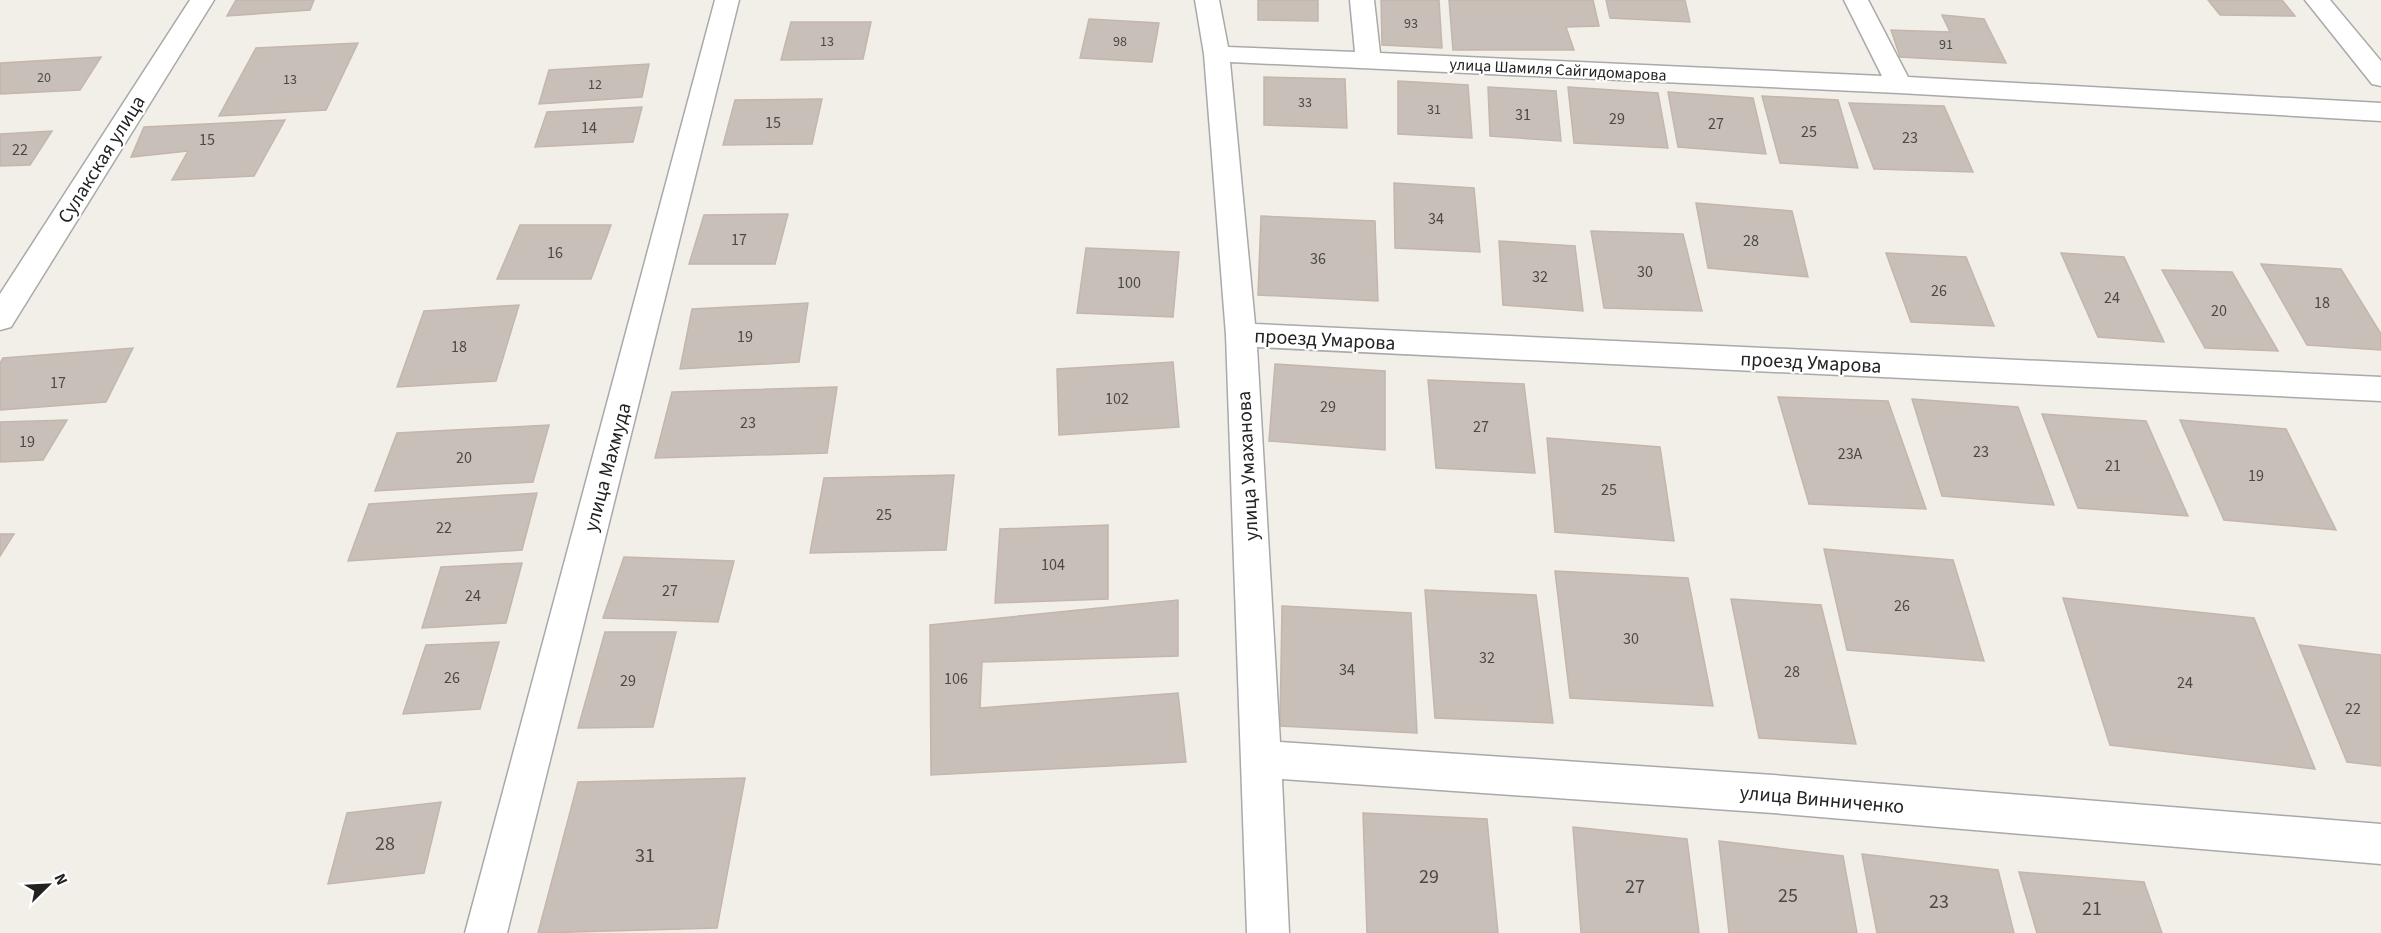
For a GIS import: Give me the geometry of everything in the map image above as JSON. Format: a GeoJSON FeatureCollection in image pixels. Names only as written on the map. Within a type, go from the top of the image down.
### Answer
{"type":"FeatureCollection","features":[{"type":"Feature","properties":{"kind":"street","name":"Сулакская улица"},"geometry":{"type":"LineString","coordinates":[[0,319],[202,0]]}},
{"type":"Feature","properties":{"kind":"street","name":"улица Махмуда"},"geometry":{"type":"LineString","coordinates":[[486,933],[542,707],[682,187],[727,0]]}},
{"type":"Feature","properties":{"kind":"street","name":"улица Умаханова"},"geometry":{"type":"LineString","coordinates":[[1207,0],[1217,54],[1240,335],[1262,759],[1268,933]]}},
{"type":"Feature","properties":{"kind":"street"},"geometry":{"type":"LineString","coordinates":[[1362,0],[1368,60]]}},
{"type":"Feature","properties":{"kind":"street"},"geometry":{"type":"LineString","coordinates":[[1856,0],[1899,85]]}},
{"type":"Feature","properties":{"kind":"street"},"geometry":{"type":"LineString","coordinates":[[2317,0],[2381,78]]}},
{"type":"Feature","properties":{"kind":"street","name":"улица Шамиля Сайгидомарова"},"geometry":{"type":"LineString","coordinates":[[1217,54],[1899,85],[2381,112]]}},
{"type":"Feature","properties":{"kind":"street","name":"проезд Умарова"},"geometry":{"type":"LineString","coordinates":[[1240,335],[2381,389]]}},
{"type":"Feature","properties":{"kind":"street","name":"улица Винниченко"},"geometry":{"type":"LineString","coordinates":[[1262,759],[1773,794],[2381,844]]}},
{"type":"Feature","properties":{"kind":"building"},"geometry":{"type":"Polygon","coordinates":[[[236,0],[314,0],[310,10],[227,16],[236,0]]]}},
{"type":"Feature","properties":{"kind":"building"},"geometry":{"type":"Polygon","coordinates":[[[1258,0],[1318,0],[1318,21],[1258,20],[1258,0]]]}},
{"type":"Feature","properties":{"kind":"building"},"geometry":{"type":"Polygon","coordinates":[[[1381,0],[1439,0],[1442,48],[1382,45],[1381,0]]]}},
{"type":"Feature","properties":{"kind":"building"},"geometry":{"type":"Polygon","coordinates":[[[1449,0],[1593,0],[1599,26],[1566,27],[1574,50],[1453,50],[1449,0]]]}},
{"type":"Feature","properties":{"kind":"building"},"geometry":{"type":"Polygon","coordinates":[[[1606,0],[1685,0],[1690,22],[1610,18],[1606,0]]]}},
{"type":"Feature","properties":{"kind":"building"},"geometry":{"type":"Polygon","coordinates":[[[2208,0],[2282,0],[2295,16],[2220,15],[2208,0]]]}},
{"type":"Feature","properties":{"kind":"building"},"geometry":{"type":"Polygon","coordinates":[[[1942,15],[1984,19],[2006,63],[1900,57],[1891,30],[1950,32],[1942,15]]]}},
{"type":"Feature","properties":{"kind":"building"},"geometry":{"type":"Polygon","coordinates":[[[1089,19],[1159,23],[1152,62],[1080,58],[1089,19]]]}},
{"type":"Feature","properties":{"kind":"building"},"geometry":{"type":"Polygon","coordinates":[[[791,22],[871,22],[863,59],[781,60],[791,22]]]}},
{"type":"Feature","properties":{"kind":"building"},"geometry":{"type":"Polygon","coordinates":[[[358,43],[326,110],[219,116],[256,48],[358,43]]]}},
{"type":"Feature","properties":{"kind":"building"},"geometry":{"type":"Polygon","coordinates":[[[101,57],[80,90],[0,94],[0,63],[101,57]]]}},
{"type":"Feature","properties":{"kind":"building"},"geometry":{"type":"Polygon","coordinates":[[[649,64],[642,97],[539,104],[549,70],[649,64]]]}},
{"type":"Feature","properties":{"kind":"building"},"geometry":{"type":"Polygon","coordinates":[[[1264,77],[1345,79],[1347,128],[1264,125],[1264,77]]]}},
{"type":"Feature","properties":{"kind":"building"},"geometry":{"type":"Polygon","coordinates":[[[1398,81],[1468,85],[1472,138],[1398,134],[1398,81]]]}},
{"type":"Feature","properties":{"kind":"building"},"geometry":{"type":"Polygon","coordinates":[[[1488,87],[1556,91],[1561,141],[1490,136],[1488,87]]]}},
{"type":"Feature","properties":{"kind":"building"},"geometry":{"type":"Polygon","coordinates":[[[1568,87],[1658,93],[1668,148],[1574,143],[1568,87]]]}},
{"type":"Feature","properties":{"kind":"building"},"geometry":{"type":"Polygon","coordinates":[[[1668,92],[1753,98],[1766,154],[1678,147],[1668,92]]]}},
{"type":"Feature","properties":{"kind":"building"},"geometry":{"type":"Polygon","coordinates":[[[1762,96],[1838,100],[1858,168],[1780,163],[1762,96]]]}},
{"type":"Feature","properties":{"kind":"building"},"geometry":{"type":"Polygon","coordinates":[[[822,99],[812,144],[723,145],[735,100],[822,99]]]}},
{"type":"Feature","properties":{"kind":"building"},"geometry":{"type":"Polygon","coordinates":[[[1849,103],[1944,106],[1973,172],[1874,169],[1849,103]]]}},
{"type":"Feature","properties":{"kind":"building"},"geometry":{"type":"Polygon","coordinates":[[[642,107],[633,142],[535,147],[547,112],[642,107]]]}},
{"type":"Feature","properties":{"kind":"building"},"geometry":{"type":"Polygon","coordinates":[[[285,120],[254,176],[172,180],[188,151],[131,157],[144,127],[285,120]]]}},
{"type":"Feature","properties":{"kind":"building"},"geometry":{"type":"Polygon","coordinates":[[[52,131],[30,165],[0,166],[0,134],[52,131]]]}},
{"type":"Feature","properties":{"kind":"building"},"geometry":{"type":"Polygon","coordinates":[[[1394,183],[1474,188],[1480,252],[1395,248],[1394,183]]]}},
{"type":"Feature","properties":{"kind":"building"},"geometry":{"type":"Polygon","coordinates":[[[1696,203],[1792,211],[1808,277],[1708,268],[1696,203]]]}},
{"type":"Feature","properties":{"kind":"building"},"geometry":{"type":"Polygon","coordinates":[[[788,214],[775,264],[689,264],[704,215],[788,214]]]}},
{"type":"Feature","properties":{"kind":"building"},"geometry":{"type":"Polygon","coordinates":[[[1261,216],[1375,221],[1378,301],[1258,295],[1261,216]]]}},
{"type":"Feature","properties":{"kind":"building"},"geometry":{"type":"Polygon","coordinates":[[[520,225],[611,225],[591,279],[497,279],[520,225]]]}},
{"type":"Feature","properties":{"kind":"building"},"geometry":{"type":"Polygon","coordinates":[[[1591,231],[1683,234],[1702,311],[1604,308],[1591,231]]]}},
{"type":"Feature","properties":{"kind":"building"},"geometry":{"type":"Polygon","coordinates":[[[1499,241],[1575,246],[1583,311],[1503,305],[1499,241]]]}},
{"type":"Feature","properties":{"kind":"building"},"geometry":{"type":"Polygon","coordinates":[[[1086,248],[1179,252],[1173,317],[1077,313],[1086,248]]]}},
{"type":"Feature","properties":{"kind":"building"},"geometry":{"type":"Polygon","coordinates":[[[1886,253],[1966,257],[1994,326],[1911,322],[1886,253]]]}},
{"type":"Feature","properties":{"kind":"building"},"geometry":{"type":"Polygon","coordinates":[[[2061,253],[2124,257],[2164,342],[2098,337],[2061,253]]]}},
{"type":"Feature","properties":{"kind":"building"},"geometry":{"type":"Polygon","coordinates":[[[2261,264],[2341,269],[2381,334],[2381,350],[2307,345],[2261,264]]]}},
{"type":"Feature","properties":{"kind":"building"},"geometry":{"type":"Polygon","coordinates":[[[2162,270],[2232,272],[2278,351],[2205,348],[2162,270]]]}},
{"type":"Feature","properties":{"kind":"building"},"geometry":{"type":"Polygon","coordinates":[[[808,303],[799,362],[680,369],[692,309],[808,303]]]}},
{"type":"Feature","properties":{"kind":"building"},"geometry":{"type":"Polygon","coordinates":[[[519,305],[496,381],[397,387],[424,311],[519,305]]]}},
{"type":"Feature","properties":{"kind":"building"},"geometry":{"type":"Polygon","coordinates":[[[133,348],[106,402],[0,410],[0,363],[3,358],[133,348]]]}},
{"type":"Feature","properties":{"kind":"building"},"geometry":{"type":"Polygon","coordinates":[[[1173,362],[1179,427],[1059,435],[1057,369],[1173,362]]]}},
{"type":"Feature","properties":{"kind":"building"},"geometry":{"type":"Polygon","coordinates":[[[1275,364],[1385,371],[1385,450],[1269,441],[1275,364]]]}},
{"type":"Feature","properties":{"kind":"building"},"geometry":{"type":"Polygon","coordinates":[[[1428,380],[1524,384],[1535,473],[1436,468],[1428,380]]]}},
{"type":"Feature","properties":{"kind":"building"},"geometry":{"type":"Polygon","coordinates":[[[837,387],[827,453],[655,458],[672,392],[837,387]]]}},
{"type":"Feature","properties":{"kind":"building"},"geometry":{"type":"Polygon","coordinates":[[[1778,397],[1888,401],[1926,509],[1809,504],[1778,397]]]}},
{"type":"Feature","properties":{"kind":"building"},"geometry":{"type":"Polygon","coordinates":[[[1912,399],[2018,407],[2054,505],[1942,496],[1912,399]]]}},
{"type":"Feature","properties":{"kind":"building"},"geometry":{"type":"Polygon","coordinates":[[[2042,414],[2146,421],[2188,516],[2078,508],[2042,414]]]}},
{"type":"Feature","properties":{"kind":"building"},"geometry":{"type":"Polygon","coordinates":[[[67,420],[43,460],[0,462],[0,422],[67,420]]]}},
{"type":"Feature","properties":{"kind":"building"},"geometry":{"type":"Polygon","coordinates":[[[2180,420],[2286,429],[2336,530],[2224,520],[2180,420]]]}},
{"type":"Feature","properties":{"kind":"building"},"geometry":{"type":"Polygon","coordinates":[[[549,425],[533,482],[375,491],[397,433],[549,425]]]}},
{"type":"Feature","properties":{"kind":"building"},"geometry":{"type":"Polygon","coordinates":[[[1547,438],[1660,447],[1674,541],[1555,532],[1547,438]]]}},
{"type":"Feature","properties":{"kind":"building"},"geometry":{"type":"Polygon","coordinates":[[[954,475],[946,550],[810,553],[824,478],[954,475]]]}},
{"type":"Feature","properties":{"kind":"building"},"geometry":{"type":"Polygon","coordinates":[[[537,493],[522,550],[348,561],[369,504],[537,493]]]}},
{"type":"Feature","properties":{"kind":"building"},"geometry":{"type":"Polygon","coordinates":[[[1108,525],[1108,599],[995,603],[1000,529],[1108,525]]]}},
{"type":"Feature","properties":{"kind":"building"},"geometry":{"type":"Polygon","coordinates":[[[0,534],[14,534],[0,556],[0,534]]]}},
{"type":"Feature","properties":{"kind":"building"},"geometry":{"type":"Polygon","coordinates":[[[1824,549],[1953,560],[1984,661],[1847,650],[1824,549]]]}},
{"type":"Feature","properties":{"kind":"building"},"geometry":{"type":"Polygon","coordinates":[[[624,557],[734,561],[718,622],[603,618],[624,557]]]}},
{"type":"Feature","properties":{"kind":"building"},"geometry":{"type":"Polygon","coordinates":[[[522,563],[506,623],[422,628],[441,567],[522,563]]]}},
{"type":"Feature","properties":{"kind":"building"},"geometry":{"type":"Polygon","coordinates":[[[1555,571],[1688,578],[1713,706],[1570,698],[1555,571]]]}},
{"type":"Feature","properties":{"kind":"building"},"geometry":{"type":"Polygon","coordinates":[[[1425,590],[1536,595],[1553,723],[1435,718],[1425,590]]]}},
{"type":"Feature","properties":{"kind":"building"},"geometry":{"type":"Polygon","coordinates":[[[2063,598],[2254,618],[2315,769],[2110,745],[2063,598]]]}},
{"type":"Feature","properties":{"kind":"building"},"geometry":{"type":"Polygon","coordinates":[[[1731,599],[1821,605],[1856,744],[1759,738],[1731,599]]]}},
{"type":"Feature","properties":{"kind":"building"},"geometry":{"type":"Polygon","coordinates":[[[1178,600],[1178,656],[982,662],[980,708],[1178,693],[1186,762],[931,775],[930,625],[1178,600]]]}},
{"type":"Feature","properties":{"kind":"building"},"geometry":{"type":"Polygon","coordinates":[[[1282,606],[1411,613],[1417,733],[1280,726],[1282,606]]]}},
{"type":"Feature","properties":{"kind":"building"},"geometry":{"type":"Polygon","coordinates":[[[605,632],[676,632],[653,727],[578,728],[605,632]]]}},
{"type":"Feature","properties":{"kind":"building"},"geometry":{"type":"Polygon","coordinates":[[[499,642],[480,709],[403,714],[426,645],[499,642]]]}},
{"type":"Feature","properties":{"kind":"building"},"geometry":{"type":"Polygon","coordinates":[[[2299,645],[2381,655],[2381,766],[2347,762],[2299,645]]]}},
{"type":"Feature","properties":{"kind":"building"},"geometry":{"type":"Polygon","coordinates":[[[745,778],[717,928],[538,933],[578,782],[745,778]]]}},
{"type":"Feature","properties":{"kind":"building"},"geometry":{"type":"Polygon","coordinates":[[[441,802],[424,873],[328,884],[347,813],[441,802]]]}},
{"type":"Feature","properties":{"kind":"building"},"geometry":{"type":"Polygon","coordinates":[[[1363,813],[1487,819],[1498,933],[1367,933],[1363,813]]]}},
{"type":"Feature","properties":{"kind":"building"},"geometry":{"type":"Polygon","coordinates":[[[1573,827],[1687,839],[1699,933],[1581,933],[1573,827]]]}},
{"type":"Feature","properties":{"kind":"building"},"geometry":{"type":"Polygon","coordinates":[[[1719,841],[1843,856],[1857,933],[1729,933],[1719,841]]]}},
{"type":"Feature","properties":{"kind":"building"},"geometry":{"type":"Polygon","coordinates":[[[1862,854],[1998,870],[2014,933],[1877,933],[1862,854]]]}},
{"type":"Feature","properties":{"kind":"building"},"geometry":{"type":"Polygon","coordinates":[[[2019,872],[2144,882],[2162,933],[2037,933],[2019,872]]]}}]}
